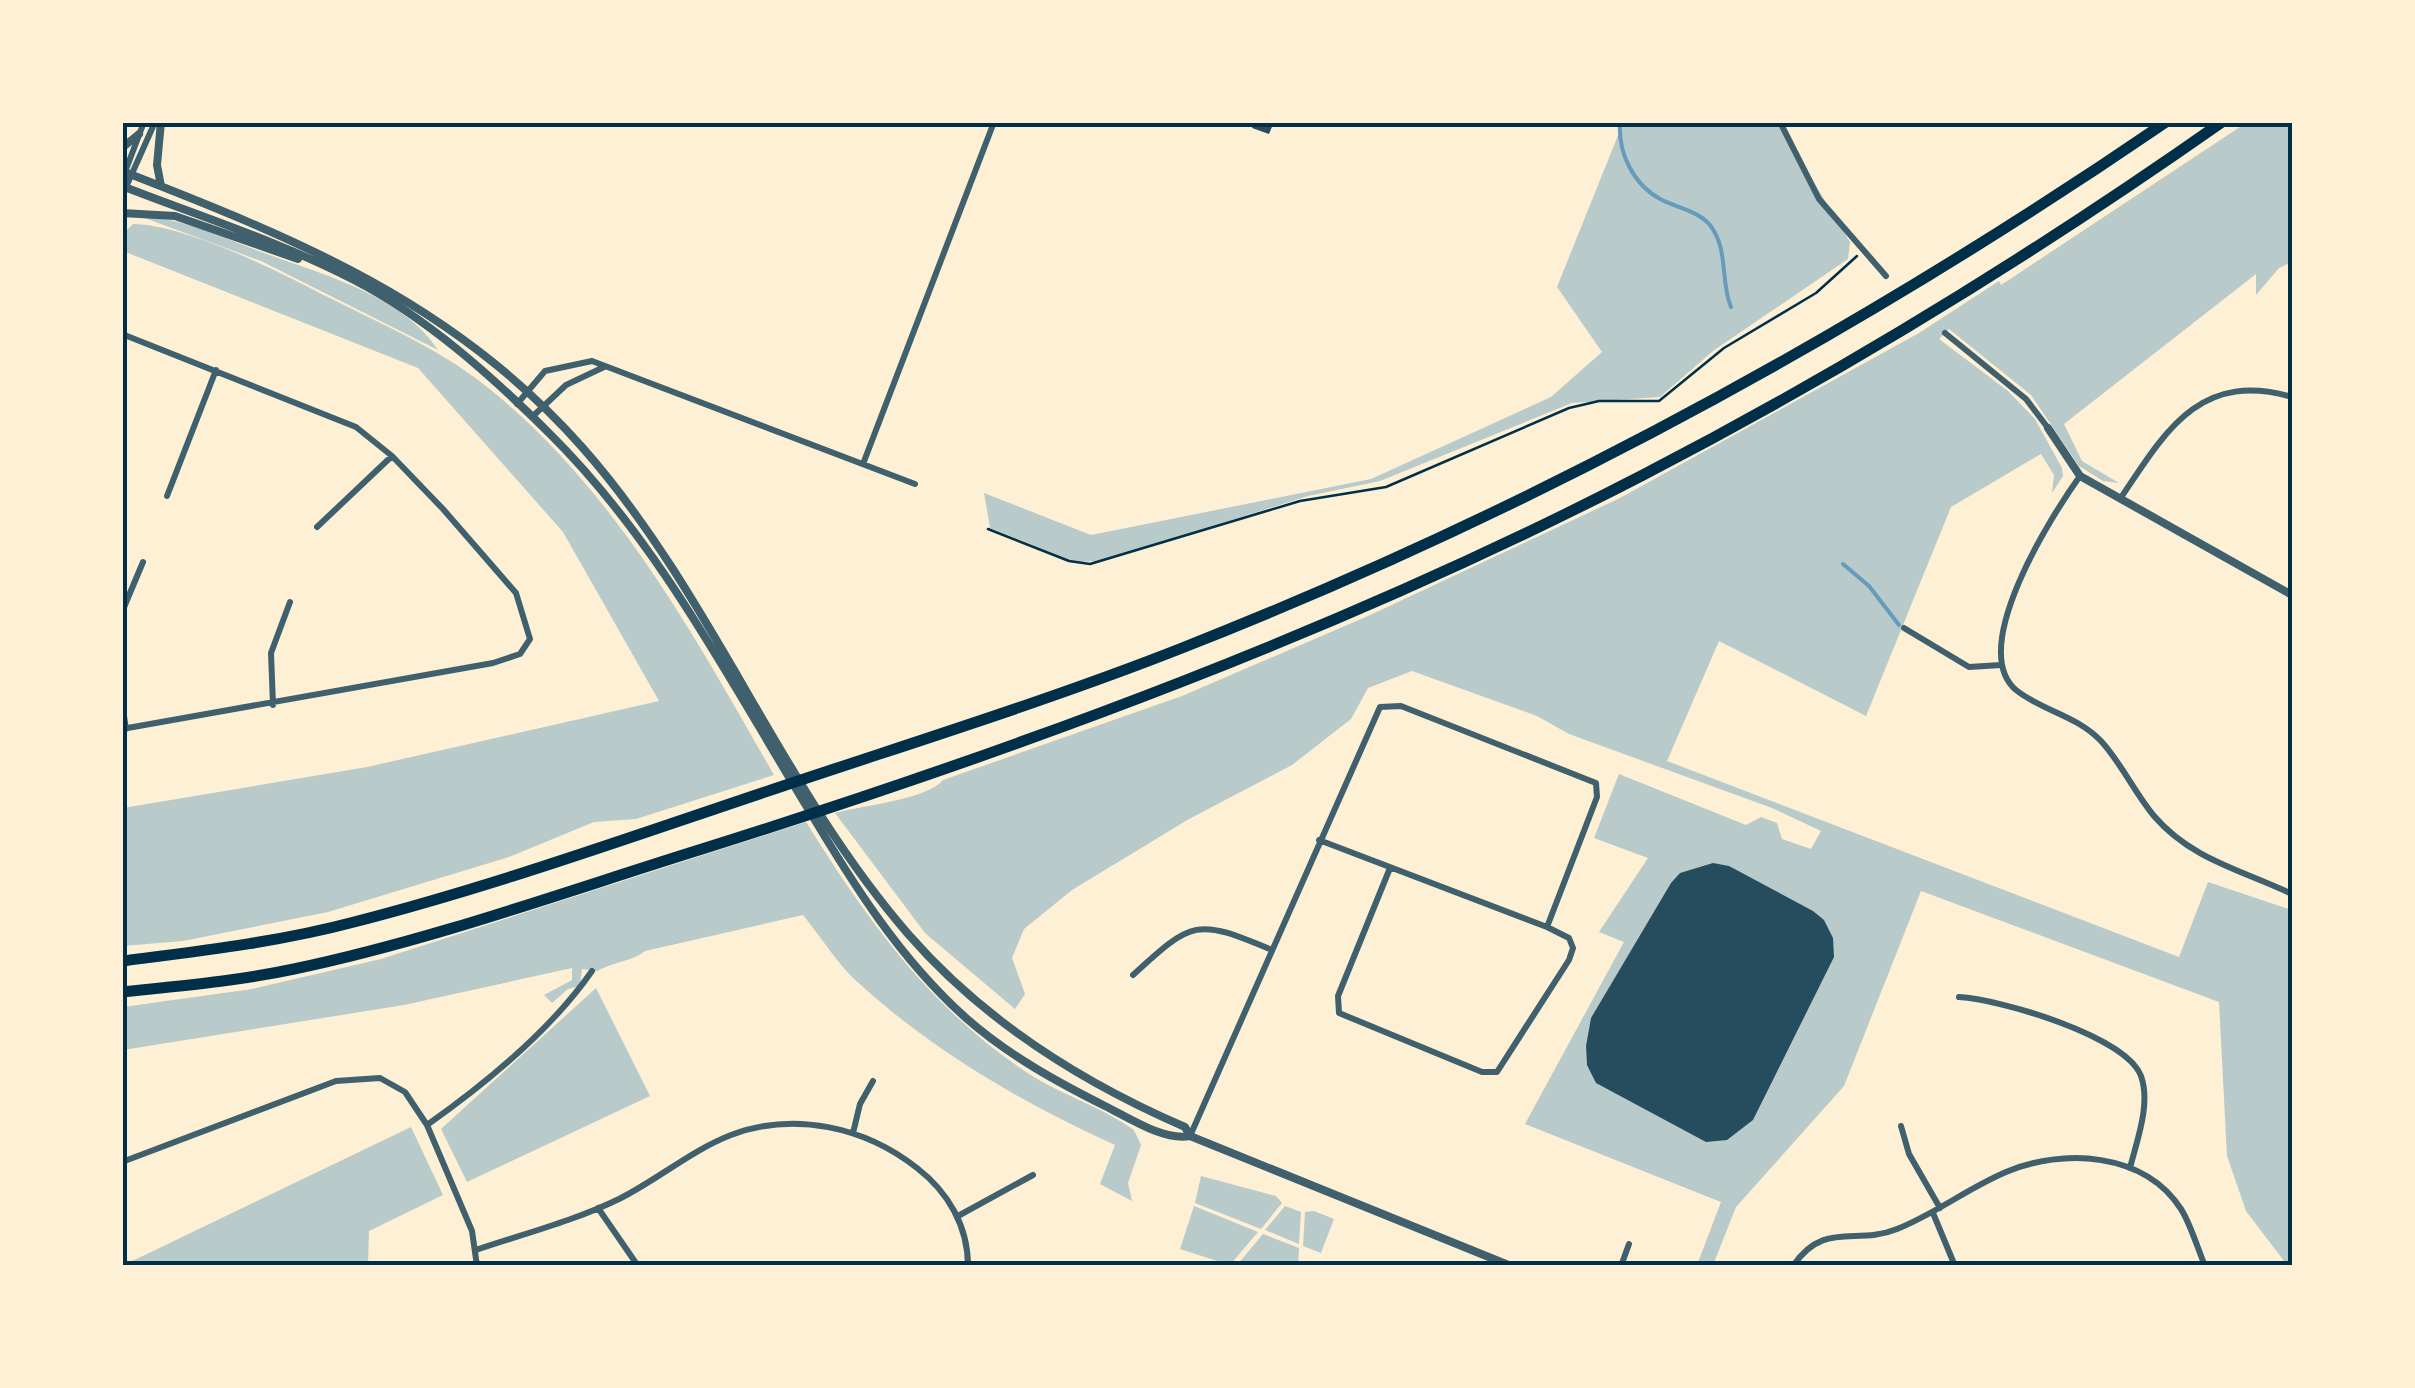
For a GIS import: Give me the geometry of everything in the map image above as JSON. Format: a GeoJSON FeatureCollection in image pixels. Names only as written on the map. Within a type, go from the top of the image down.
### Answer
{"type":"FeatureCollection","features":[{"type":"Feature","properties":{"kind":"highway"},"geometry":{"type":"LineString","coordinates":[[122,961],[350,924],[487,884],[952,731],[1197,642],[1428,543],[1628,444],[1968,253],[2166,122]]}},
{"type":"Feature","properties":{"kind":"highway"},"geometry":{"type":"LineString","coordinates":[[122,992],[290,970],[480,918],[962,762],[1295,634],[1508,541],[1775,404],[1971,289],[2222,122]]}},
{"type":"Feature","properties":{"kind":"street"},"geometry":{"type":"LineString","coordinates":[[144,122],[124,190],[312,261],[397,306],[532,417],[597,484],[658,564],[788,767]]}},
{"type":"Feature","properties":{"kind":"street"},"geometry":{"type":"LineString","coordinates":[[127,173],[158,122]]}},
{"type":"Feature","properties":{"kind":"street"},"geometry":{"type":"LineString","coordinates":[[158,122],[157,165],[161,186]]}},
{"type":"Feature","properties":{"kind":"street"},"geometry":{"type":"LineString","coordinates":[[863,464],[994,122]]}},
{"type":"Feature","properties":{"kind":"street"},"geometry":{"type":"LineString","coordinates":[[1780,122],[1819,199],[1866,248],[1886,276]]}},
{"type":"Feature","properties":{"kind":"street"},"geometry":{"type":"LineString","coordinates":[[122,148],[139,134]]}},
{"type":"Feature","properties":{"kind":"street"},"geometry":{"type":"LineString","coordinates":[[127,173],[303,243],[376,280],[441,322],[542,406],[595,462],[644,525],[886,930],[968,1020],[1014,1055],[1078,1092],[1178,1138],[1190,1136],[1511,1266]]}},
{"type":"Feature","properties":{"kind":"street"},"geometry":{"type":"LineString","coordinates":[[122,213],[175,216],[285,257],[312,261]]}},
{"type":"Feature","properties":{"kind":"street"},"geometry":{"type":"LineString","coordinates":[[122,334],[356,427],[392,456],[518,595],[530,639],[520,654],[493,662],[273,705],[124,729],[122,704]]}},
{"type":"Feature","properties":{"kind":"street"},"geometry":{"type":"LineString","coordinates":[[1944,334],[2026,399],[2080,476],[2292,595]]}},
{"type":"Feature","properties":{"kind":"street"},"geometry":{"type":"LineString","coordinates":[[517,404],[552,368],[588,360],[915,484]]}},
{"type":"Feature","properties":{"kind":"street"},"geometry":{"type":"LineString","coordinates":[[532,417],[574,380],[605,366]]}},
{"type":"Feature","properties":{"kind":"street"},"geometry":{"type":"LineString","coordinates":[[167,496],[216,370]]}},
{"type":"Feature","properties":{"kind":"street"},"geometry":{"type":"LineString","coordinates":[[2120,500],[2168,429],[2199,404],[2244,390],[2292,397]]}},
{"type":"Feature","properties":{"kind":"street"},"geometry":{"type":"LineString","coordinates":[[317,527],[392,456]]}},
{"type":"Feature","properties":{"kind":"street"},"geometry":{"type":"LineString","coordinates":[[2080,476],[2024,570],[2002,641],[2002,664],[2018,692],[2065,713],[2094,734],[2154,816],[2188,848],[2292,894]]}},
{"type":"Feature","properties":{"kind":"street"},"geometry":{"type":"LineString","coordinates":[[122,612],[143,562]]}},
{"type":"Feature","properties":{"kind":"street"},"geometry":{"type":"LineString","coordinates":[[273,705],[271,653],[290,602]]}},
{"type":"Feature","properties":{"kind":"street"},"geometry":{"type":"LineString","coordinates":[[1904,628],[1970,667],[2002,664]]}},
{"type":"Feature","properties":{"kind":"street"},"geometry":{"type":"LineString","coordinates":[[1190,1136],[1374,712],[1386,705],[1588,776],[1596,783],[1598,797],[1546,927]]}},
{"type":"Feature","properties":{"kind":"street"},"geometry":{"type":"LineString","coordinates":[[821,822],[909,935],[966,992],[1055,1059],[1120,1098],[1185,1127],[1190,1136]]}},
{"type":"Feature","properties":{"kind":"street"},"geometry":{"type":"LineString","coordinates":[[1319,840],[1569,938],[1573,948],[1569,960],[1496,1072],[1482,1072],[1344,1018],[1336,1004],[1390,868]]}},
{"type":"Feature","properties":{"kind":"street"},"geometry":{"type":"LineString","coordinates":[[1133,976],[1174,938],[1193,929],[1218,928],[1272,950]]}},
{"type":"Feature","properties":{"kind":"street"},"geometry":{"type":"LineString","coordinates":[[428,1125],[576,994],[592,971]]}},
{"type":"Feature","properties":{"kind":"street"},"geometry":{"type":"LineString","coordinates":[[1959,998],[1996,1001],[2125,1054],[2140,1075],[2144,1102],[2130,1168]]}},
{"type":"Feature","properties":{"kind":"street"},"geometry":{"type":"LineString","coordinates":[[122,1162],[353,1076],[394,1083],[428,1125],[472,1230],[476,1266]]}},
{"type":"Feature","properties":{"kind":"street"},"geometry":{"type":"LineString","coordinates":[[853,1132],[873,1081]]}},
{"type":"Feature","properties":{"kind":"street"},"geometry":{"type":"LineString","coordinates":[[476,1250],[598,1208],[716,1142],[755,1128],[813,1124],[853,1132],[905,1158],[926,1175],[958,1216],[968,1266]]}},
{"type":"Feature","properties":{"kind":"street"},"geometry":{"type":"LineString","coordinates":[[1901,1126],[1954,1266]]}},
{"type":"Feature","properties":{"kind":"street"},"geometry":{"type":"LineString","coordinates":[[1793,1266],[1810,1247],[1827,1237],[1887,1233],[2032,1163],[2066,1158],[2130,1168],[2165,1190],[2182,1210],[2205,1266]]}},
{"type":"Feature","properties":{"kind":"street"},"geometry":{"type":"LineString","coordinates":[[958,1216],[1033,1174]]}},
{"type":"Feature","properties":{"kind":"street"},"geometry":{"type":"LineString","coordinates":[[598,1208],[638,1266]]}},
{"type":"Feature","properties":{"kind":"street"},"geometry":{"type":"LineString","coordinates":[[1621,1266],[1630,1244]]}},
{"type":"Feature","properties":{"kind":"path"},"geometry":{"type":"LineString","coordinates":[[988,530],[1069,561],[1090,564],[1300,501],[1386,486],[1569,408],[1599,401],[1659,401],[1724,348],[1816,293],[1866,248]]}},
{"type":"Feature","properties":{"kind":"shaded area"},"geometry":{"type":"Polygon","coordinates":[[[1623,123],[1778,123],[1850,242],[1848,259],[1713,351],[1660,397],[1572,403],[1380,481],[1308,496],[1100,561],[1074,562],[990,528],[984,493],[1091,535],[1371,479],[1551,397],[1602,352],[1557,287],[1623,123]]]}},
{"type":"Feature","properties":{"kind":"shaded area"},"geometry":{"type":"Polygon","coordinates":[[[2246,123],[2292,123],[2292,262],[2279,268],[2256,295],[2256,274],[2064,424],[2082,461],[2119,483],[2103,481],[2079,466],[2031,395],[1949,329],[1939,339],[2008,391],[2035,419],[2062,468],[2063,476],[2052,493],[2054,475],[2041,454],[1951,507],[1866,716],[1719,641],[1667,761],[2179,957],[2208,882],[2292,910],[2292,1265],[2287,1265],[2246,1211],[2227,1156],[2219,1002],[1921,891],[1844,1086],[1736,1207],[1713,1265],[1697,1265],[1721,1202],[1525,1124],[1624,942],[1599,932],[1648,858],[1594,838],[1619,774],[1746,825],[1761,817],[1777,823],[1782,839],[1811,849],[1821,831],[1772,808],[1569,734],[1537,716],[1412,671],[1368,688],[1351,719],[1292,765],[1189,819],[1072,890],[1024,929],[1012,958],[1025,994],[1015,1009],[925,933],[835,813],[923,792],[943,780],[1182,696],[1368,616],[1618,499],[1919,333],[1999,281],[2001,285],[2246,123]]]}},
{"type":"Feature","properties":{"kind":"shaded area"},"geometry":{"type":"Polygon","coordinates":[[[142,217],[201,229],[357,288],[403,314],[438,350],[261,261],[142,217]]]}},
{"type":"Feature","properties":{"kind":"shaded area"},"geometry":{"type":"Polygon","coordinates":[[[133,224],[199,238],[292,279],[437,353],[474,377],[522,417],[566,461],[644,560],[774,775],[636,819],[594,822],[509,857],[328,912],[183,941],[123,946],[123,808],[367,767],[659,701],[563,532],[418,368],[123,251],[124,233],[133,224]]]}},
{"type":"Feature","properties":{"kind":"shaded area"},"geometry":{"type":"Polygon","coordinates":[[[806,822],[875,925],[955,1016],[1034,1077],[1134,1130],[1141,1145],[1128,1183],[1132,1201],[1100,1184],[1115,1145],[1015,1095],[920,1033],[854,978],[803,915],[645,951],[597,971],[582,969],[580,986],[568,989],[552,1003],[544,995],[572,980],[572,968],[404,1005],[123,1050],[123,1007],[252,989],[381,959],[806,822]]]}},
{"type":"Feature","properties":{"kind":"shaded area"},"geometry":{"type":"Polygon","coordinates":[[[596,988],[650,1096],[467,1182],[441,1129],[596,988]]]}},
{"type":"Feature","properties":{"kind":"shaded area"},"geometry":{"type":"Polygon","coordinates":[[[411,1127],[443,1195],[369,1231],[368,1265],[124,1265],[411,1127]]]}},
{"type":"Feature","properties":{"kind":"shaded area"},"geometry":{"type":"Polygon","coordinates":[[[1201,1176],[1276,1196],[1282,1203],[1261,1229],[1195,1203],[1201,1176]]]}},
{"type":"Feature","properties":{"kind":"shaded area"},"geometry":{"type":"Polygon","coordinates":[[[1194,1206],[1258,1232],[1230,1265],[1180,1249],[1194,1206]]]}},
{"type":"Feature","properties":{"kind":"shaded area"},"geometry":{"type":"Polygon","coordinates":[[[1285,1206],[1301,1212],[1299,1244],[1265,1230],[1285,1206]]]}},
{"type":"Feature","properties":{"kind":"shaded area"},"geometry":{"type":"Polygon","coordinates":[[[1314,1211],[1334,1219],[1321,1253],[1303,1246],[1305,1212],[1314,1211]]]}},
{"type":"Feature","properties":{"kind":"shaded area"},"geometry":{"type":"Polygon","coordinates":[[[1263,1234],[1299,1248],[1298,1265],[1237,1265],[1263,1234]]]}},
{"type":"Feature","properties":{"kind":"building"},"geometry":{"type":"Polygon","coordinates":[[[1254,122],[1274,122],[1269,134],[1252,128],[1254,122]]]}},
{"type":"Feature","properties":{"kind":"building"},"geometry":{"type":"Polygon","coordinates":[[[1713,863],[1729,866],[1813,911],[1824,920],[1833,938],[1834,957],[1753,1120],[1727,1140],[1706,1142],[1596,1083],[1587,1065],[1586,1046],[1591,1018],[1671,883],[1680,873],[1713,863]]]}},
{"type":"Feature","properties":{"kind":"waterway"},"geometry":{"type":"LineString","coordinates":[[1620,122],[1622,145],[1635,177],[1652,194],[1700,216],[1710,225],[1720,245],[1731,307]]}},
{"type":"Feature","properties":{"kind":"waterway"},"geometry":{"type":"LineString","coordinates":[[1843,564],[1869,586],[1899,625]]}}]}
